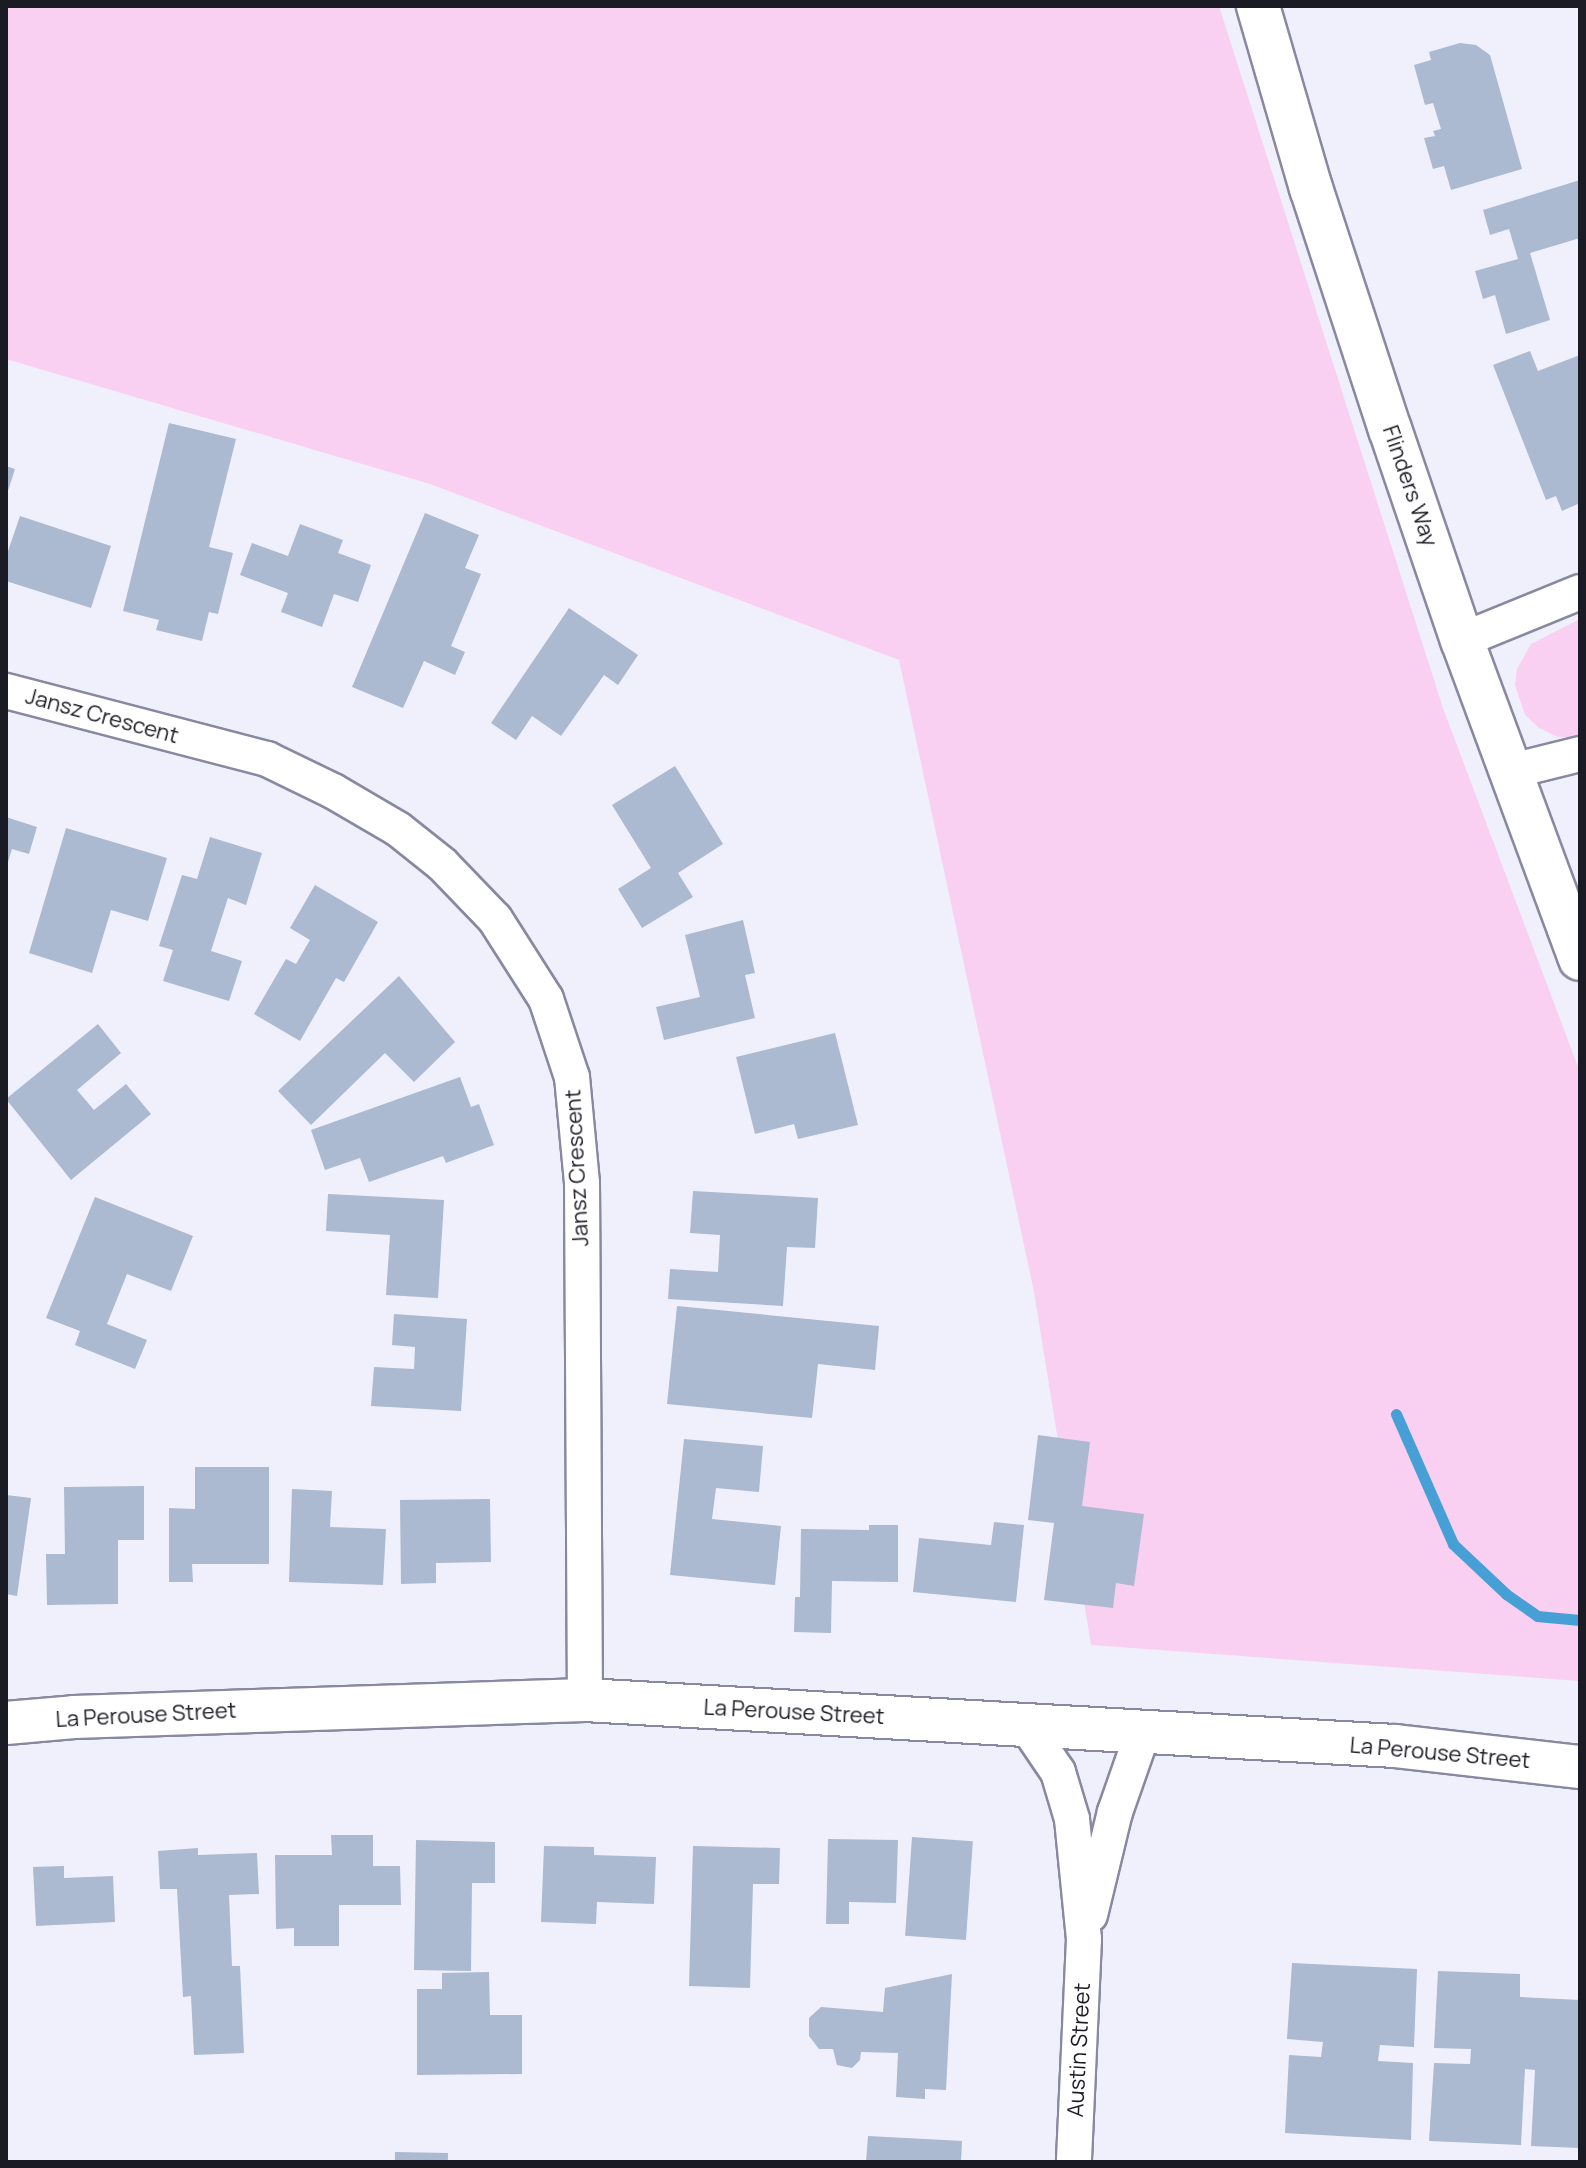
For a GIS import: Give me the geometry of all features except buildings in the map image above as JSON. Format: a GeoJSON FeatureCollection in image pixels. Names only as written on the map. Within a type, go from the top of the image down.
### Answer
{"type":"FeatureCollection","features":[{"type":"Feature","properties":{"kind":"street","name":"Flinders Way"},"geometry":{"type":"LineString","coordinates":[[1258,6],[1311,188],[1462,640],[1580,959]]}},
{"type":"Feature","properties":{"kind":"street"},"geometry":{"type":"LineString","coordinates":[[1462,640],[1580,592]]}},
{"type":"Feature","properties":{"kind":"street","name":"Jansz Crescent"},"geometry":{"type":"LineString","coordinates":[[6,691],[267,759],[333,791],[398,829],[442,864],[495,919],[546,999],[572,1077],[582,1183],[585,1700]]}},
{"type":"Feature","properties":{"kind":"street"},"geometry":{"type":"LineString","coordinates":[[1512,771],[1580,754]]}},
{"type":"Feature","properties":{"kind":"street","name":"La Perouse Street"},"geometry":{"type":"LineString","coordinates":[[6,1723],[74,1717],[585,1700],[1395,1746],[1580,1767]]}},
{"type":"Feature","properties":{"kind":"street","name":"Austin Street"},"geometry":{"type":"LineString","coordinates":[[1026,1725],[1058,1772],[1070,1811],[1084,1939],[1074,2162]]}},
{"type":"Feature","properties":{"kind":"street","name":"Austin Street"},"geometry":{"type":"LineString","coordinates":[[1084,1939],[1115,1812],[1143,1732]]}},
{"type":"Feature","properties":{"kind":"shaded area"},"geometry":{"type":"Polygon","coordinates":[[[6,6],[1219,6],[1443,708],[1580,1072],[1580,1681],[1091,1645],[1034,1292],[899,660],[430,484],[6,359],[6,6]]]}},
{"type":"Feature","properties":{"kind":"shaded area"},"geometry":{"type":"Polygon","coordinates":[[[1580,619],[1580,737],[1558,737],[1539,728],[1525,715],[1515,685],[1517,669],[1531,644],[1580,619]]]}},
{"type":"Feature","properties":{"kind":"waterway"},"geometry":{"type":"LineString","coordinates":[[1396,1414],[1453,1544],[1506,1594],[1537,1616],[1580,1620]]}}]}
